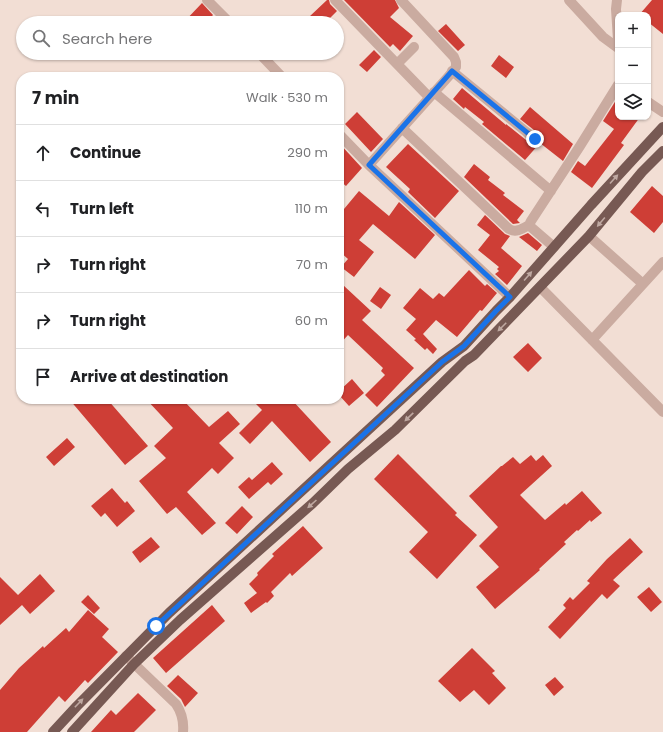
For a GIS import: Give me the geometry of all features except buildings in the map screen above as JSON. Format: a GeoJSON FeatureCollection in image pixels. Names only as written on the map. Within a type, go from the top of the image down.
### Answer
{"type":"FeatureCollection","features":[{"type":"Feature","properties":{"kind":"main road"},"geometry":{"type":"LineString","coordinates":[[53,732],[169,613],[442,362],[464,346],[663,127]]}},
{"type":"Feature","properties":{"kind":"main road"},"geometry":{"type":"LineString","coordinates":[[72,732],[134,664],[180,620],[313,504],[348,470],[395,430],[465,361],[474,355],[589,236],[642,172],[663,151]]}},
{"type":"Feature","properties":{"kind":"street"},"geometry":{"type":"LineString","coordinates":[[207,0],[223,16]]}},
{"type":"Feature","properties":{"kind":"street"},"geometry":{"type":"LineString","coordinates":[[335,0],[396,64],[551,190]]}},
{"type":"Feature","properties":{"kind":"street"},"geometry":{"type":"LineString","coordinates":[[369,165],[456,67],[454,57],[401,0]]}},
{"type":"Feature","properties":{"kind":"street"},"geometry":{"type":"LineString","coordinates":[[570,0],[602,37],[615,46]]}},
{"type":"Feature","properties":{"kind":"street"},"geometry":{"type":"LineString","coordinates":[[616,12],[617,0]]}},
{"type":"Feature","properties":{"kind":"street"},"geometry":{"type":"LineString","coordinates":[[396,64],[414,47]]}},
{"type":"Feature","properties":{"kind":"street"},"geometry":{"type":"LineString","coordinates":[[265,60],[277,72]]}},
{"type":"Feature","properties":{"kind":"street"},"geometry":{"type":"LineString","coordinates":[[452,71],[535,139]]}},
{"type":"Feature","properties":{"kind":"street"},"geometry":{"type":"LineString","coordinates":[[402,128],[508,229],[518,231],[529,225],[615,90]]}},
{"type":"Feature","properties":{"kind":"street"},"geometry":{"type":"LineString","coordinates":[[651,104],[663,112]]}},
{"type":"Feature","properties":{"kind":"street"},"geometry":{"type":"LineString","coordinates":[[344,139],[369,165],[510,297]]}},
{"type":"Feature","properties":{"kind":"street"},"geometry":{"type":"LineString","coordinates":[[529,225],[554,247]]}},
{"type":"Feature","properties":{"kind":"street"},"geometry":{"type":"LineString","coordinates":[[589,236],[643,284]]}},
{"type":"Feature","properties":{"kind":"street"},"geometry":{"type":"LineString","coordinates":[[592,340],[663,262]]}},
{"type":"Feature","properties":{"kind":"street"},"geometry":{"type":"LineString","coordinates":[[540,287],[663,412]]}},
{"type":"Feature","properties":{"kind":"street"},"geometry":{"type":"LineString","coordinates":[[126,656],[176,704],[181,712],[184,723],[183,732]]}},
{"type":"Feature","properties":{"kind":"route"},"geometry":{"type":"LineString","coordinates":[[156,626],[442,362],[464,346],[510,297],[369,165],[452,71],[535,139]]}}]}
